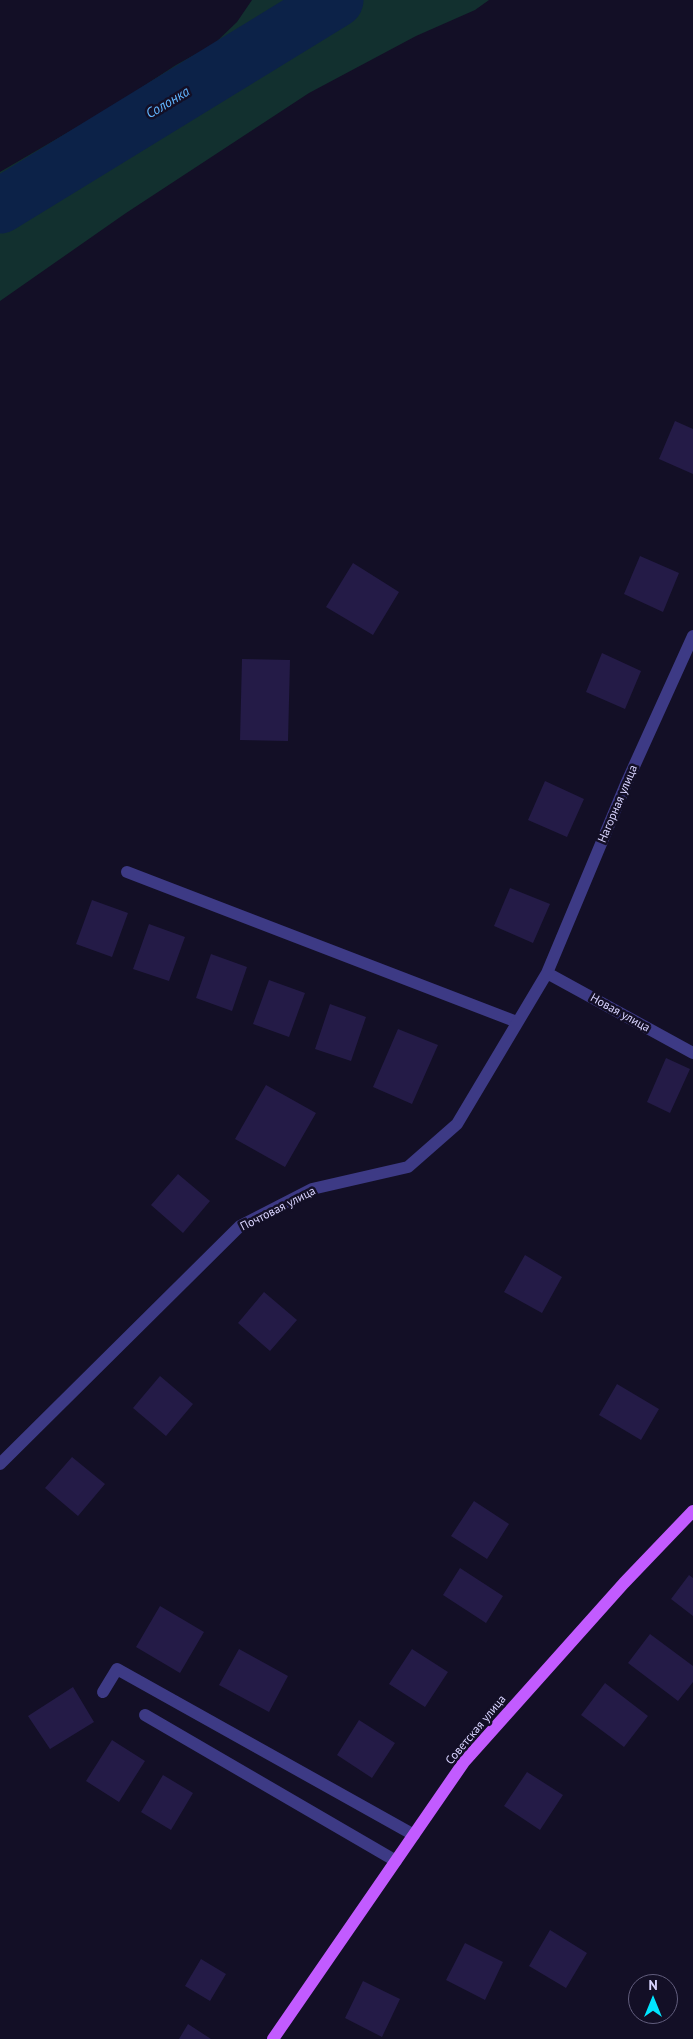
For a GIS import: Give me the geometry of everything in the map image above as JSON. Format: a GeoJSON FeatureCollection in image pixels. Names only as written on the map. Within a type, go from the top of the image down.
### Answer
{"type":"FeatureCollection","features":[{"type":"Feature","properties":{"kind":"main road","name":"Советская улица"},"geometry":{"type":"LineString","coordinates":[[273,2039],[464,1762],[624,1583],[693,1511]]}},
{"type":"Feature","properties":{"kind":"street","name":"Нагорная улица"},"geometry":{"type":"LineString","coordinates":[[547,973],[626,784],[693,636]]}},
{"type":"Feature","properties":{"kind":"street"},"geometry":{"type":"LineString","coordinates":[[127,872],[517,1022]]}},
{"type":"Feature","properties":{"kind":"street","name":"Почтовая улица"},"geometry":{"type":"LineString","coordinates":[[0,1464],[240,1226],[312,1189],[408,1167],[456,1124],[547,973]]}},
{"type":"Feature","properties":{"kind":"street","name":"Новая улица"},"geometry":{"type":"LineString","coordinates":[[547,973],[693,1053]]}},
{"type":"Feature","properties":{"kind":"street"},"geometry":{"type":"LineString","coordinates":[[103,1692],[117,1670],[414,1835]]}},
{"type":"Feature","properties":{"kind":"street"},"geometry":{"type":"LineString","coordinates":[[146,1715],[396,1861]]}},
{"type":"Feature","properties":{"kind":"green space"},"geometry":{"type":"Polygon","coordinates":[[[252,0],[489,0],[475,10],[416,36],[309,93],[126,213],[0,301],[0,172],[214,44],[237,22],[252,0]]]}},
{"type":"Feature","properties":{"kind":"building"},"geometry":{"type":"Polygon","coordinates":[[[675,421],[693,429],[693,474],[659,459],[675,421]]]}},
{"type":"Feature","properties":{"kind":"building"},"geometry":{"type":"Polygon","coordinates":[[[640,556],[679,573],[663,612],[624,594],[640,556]]]}},
{"type":"Feature","properties":{"kind":"building"},"geometry":{"type":"Polygon","coordinates":[[[353,563],[399,592],[373,635],[326,607],[353,563]]]}},
{"type":"Feature","properties":{"kind":"building"},"geometry":{"type":"Polygon","coordinates":[[[602,653],[641,671],[625,709],[586,692],[602,653]]]}},
{"type":"Feature","properties":{"kind":"building"},"geometry":{"type":"Polygon","coordinates":[[[242,659],[290,660],[288,741],[240,740],[242,659]]]}},
{"type":"Feature","properties":{"kind":"building"},"geometry":{"type":"Polygon","coordinates":[[[545,781],[584,799],[567,837],[528,820],[545,781]]]}},
{"type":"Feature","properties":{"kind":"building"},"geometry":{"type":"Polygon","coordinates":[[[510,888],[550,904],[533,943],[494,926],[510,888]]]}},
{"type":"Feature","properties":{"kind":"building"},"geometry":{"type":"Polygon","coordinates":[[[92,900],[128,913],[112,957],[76,944],[92,900]]]}},
{"type":"Feature","properties":{"kind":"building"},"geometry":{"type":"Polygon","coordinates":[[[149,924],[185,937],[169,981],[133,969],[149,924]]]}},
{"type":"Feature","properties":{"kind":"building"},"geometry":{"type":"Polygon","coordinates":[[[211,954],[247,967],[232,1011],[196,998],[211,954]]]}},
{"type":"Feature","properties":{"kind":"building"},"geometry":{"type":"Polygon","coordinates":[[[269,980],[305,993],[289,1037],[253,1024],[269,980]]]}},
{"type":"Feature","properties":{"kind":"building"},"geometry":{"type":"Polygon","coordinates":[[[330,1004],[366,1017],[351,1061],[315,1049],[330,1004]]]}},
{"type":"Feature","properties":{"kind":"building"},"geometry":{"type":"Polygon","coordinates":[[[398,1029],[438,1045],[412,1104],[373,1087],[398,1029]]]}},
{"type":"Feature","properties":{"kind":"building"},"geometry":{"type":"Polygon","coordinates":[[[666,1058],[690,1069],[670,1113],[647,1102],[666,1058]]]}},
{"type":"Feature","properties":{"kind":"building"},"geometry":{"type":"Polygon","coordinates":[[[266,1085],[316,1113],[285,1167],[235,1139],[266,1085]]]}},
{"type":"Feature","properties":{"kind":"building"},"geometry":{"type":"Polygon","coordinates":[[[178,1174],[210,1201],[183,1233],[151,1205],[178,1174]]]}},
{"type":"Feature","properties":{"kind":"building"},"geometry":{"type":"Polygon","coordinates":[[[525,1255],[562,1277],[542,1313],[504,1292],[525,1255]]]}},
{"type":"Feature","properties":{"kind":"building"},"geometry":{"type":"Polygon","coordinates":[[[264,1292],[297,1320],[270,1351],[238,1323],[264,1292]]]}},
{"type":"Feature","properties":{"kind":"building"},"geometry":{"type":"Polygon","coordinates":[[[160,1376],[193,1404],[166,1436],[133,1408],[160,1376]]]}},
{"type":"Feature","properties":{"kind":"building"},"geometry":{"type":"Polygon","coordinates":[[[617,1384],[659,1409],[641,1440],[599,1415],[617,1384]]]}},
{"type":"Feature","properties":{"kind":"building"},"geometry":{"type":"Polygon","coordinates":[[[72,1457],[105,1484],[78,1516],[45,1488],[72,1457]]]}},
{"type":"Feature","properties":{"kind":"building"},"geometry":{"type":"Polygon","coordinates":[[[474,1501],[509,1524],[487,1559],[451,1536],[474,1501]]]}},
{"type":"Feature","properties":{"kind":"building"},"geometry":{"type":"Polygon","coordinates":[[[460,1568],[503,1596],[486,1623],[443,1595],[460,1568]]]}},
{"type":"Feature","properties":{"kind":"building"},"geometry":{"type":"Polygon","coordinates":[[[689,1575],[693,1578],[693,1616],[671,1599],[689,1575]]]}},
{"type":"Feature","properties":{"kind":"building"},"geometry":{"type":"Polygon","coordinates":[[[160,1606],[204,1632],[180,1673],[136,1647],[160,1606]]]}},
{"type":"Feature","properties":{"kind":"building"},"geometry":{"type":"Polygon","coordinates":[[[650,1634],[693,1666],[693,1682],[678,1701],[628,1663],[650,1634]]]}},
{"type":"Feature","properties":{"kind":"building"},"geometry":{"type":"Polygon","coordinates":[[[239,1649],[288,1676],[269,1712],[219,1685],[239,1649]]]}},
{"type":"Feature","properties":{"kind":"building"},"geometry":{"type":"Polygon","coordinates":[[[412,1649],[448,1672],[425,1707],[389,1684],[412,1649]]]}},
{"type":"Feature","properties":{"kind":"building"},"geometry":{"type":"Polygon","coordinates":[[[605,1683],[648,1716],[624,1747],[581,1715],[605,1683]]]}},
{"type":"Feature","properties":{"kind":"building"},"geometry":{"type":"Polygon","coordinates":[[[73,1687],[94,1722],[50,1749],[28,1716],[73,1687]]]}},
{"type":"Feature","properties":{"kind":"building"},"geometry":{"type":"Polygon","coordinates":[[[359,1720],[395,1743],[372,1778],[337,1755],[359,1720]]]}},
{"type":"Feature","properties":{"kind":"building"},"geometry":{"type":"Polygon","coordinates":[[[112,1740],[145,1761],[119,1802],[86,1781],[112,1740]]]}},
{"type":"Feature","properties":{"kind":"building"},"geometry":{"type":"Polygon","coordinates":[[[527,1772],[563,1795],[540,1830],[504,1806],[527,1772]]]}},
{"type":"Feature","properties":{"kind":"building"},"geometry":{"type":"Polygon","coordinates":[[[163,1775],[193,1793],[171,1830],[141,1812],[163,1775]]]}},
{"type":"Feature","properties":{"kind":"building"},"geometry":{"type":"Polygon","coordinates":[[[550,1930],[587,1953],[566,1988],[529,1966],[550,1930]]]}},
{"type":"Feature","properties":{"kind":"building"},"geometry":{"type":"Polygon","coordinates":[[[465,1943],[503,1962],[485,2000],[446,1980],[465,1943]]]}},
{"type":"Feature","properties":{"kind":"building"},"geometry":{"type":"Polygon","coordinates":[[[201,1959],[226,1974],[210,2001],[185,1986],[201,1959]]]}},
{"type":"Feature","properties":{"kind":"building"},"geometry":{"type":"Polygon","coordinates":[[[363,1981],[400,1999],[382,2037],[345,2018],[363,1981]]]}},
{"type":"Feature","properties":{"kind":"building"},"geometry":{"type":"Polygon","coordinates":[[[188,2024],[211,2039],[179,2039],[188,2024]]]}},
{"type":"Feature","properties":{"kind":"waterway","name":"Солонка"},"geometry":{"type":"LineString","coordinates":[[0,206],[336,0]]}}]}
